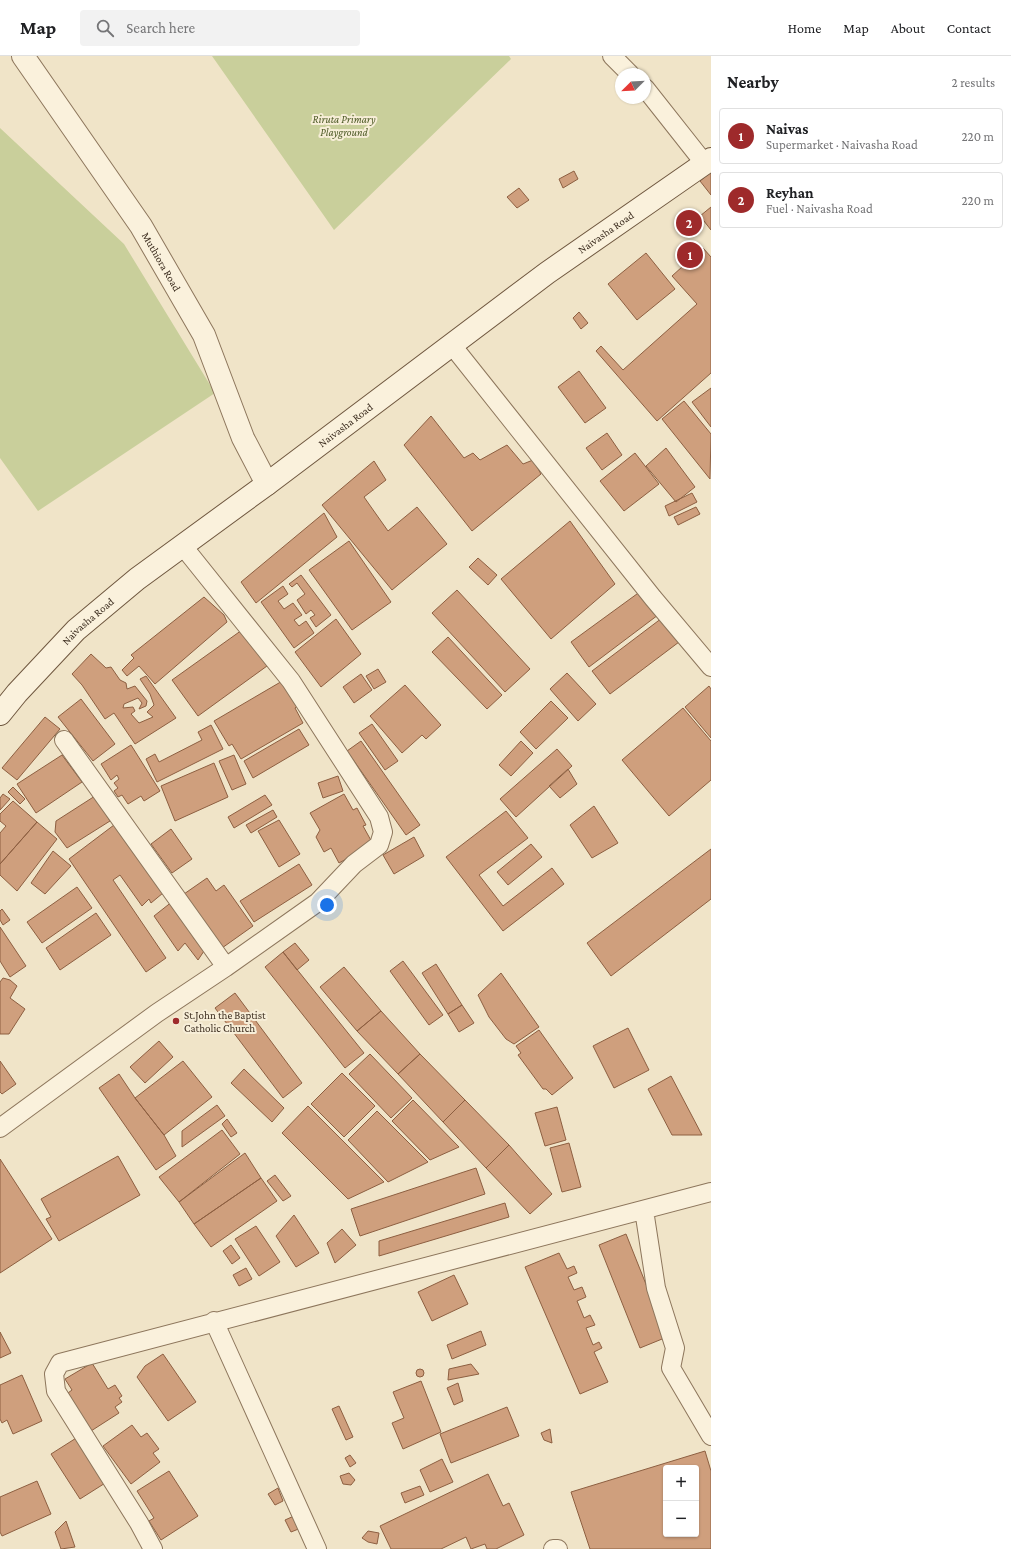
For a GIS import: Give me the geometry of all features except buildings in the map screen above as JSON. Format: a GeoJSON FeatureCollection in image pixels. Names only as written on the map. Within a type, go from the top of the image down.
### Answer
{"type":"FeatureCollection","features":[{"type":"Feature","properties":{"kind":"main road","name":"Muthiora Road"},"geometry":{"type":"LineString","coordinates":[[24,56],[141,226],[204,335],[243,438],[267,484]]}},
{"type":"Feature","properties":{"kind":"main road","name":"Naivasha Road"},"geometry":{"type":"LineString","coordinates":[[0,714],[17,693],[76,630],[137,578],[267,484],[547,273],[708,162]]}},
{"type":"Feature","properties":{"kind":"street"},"geometry":{"type":"LineString","coordinates":[[612,56],[624,68]]}},
{"type":"Feature","properties":{"kind":"street"},"geometry":{"type":"LineString","coordinates":[[651,95],[708,162]]}},
{"type":"Feature","properties":{"kind":"street"},"geometry":{"type":"LineString","coordinates":[[451,344],[653,598],[711,667]]}},
{"type":"Feature","properties":{"kind":"street"},"geometry":{"type":"LineString","coordinates":[[0,1128],[157,1012],[226,967],[318,902],[354,864],[379,845],[383,832],[379,817],[291,681],[182,545]]}},
{"type":"Feature","properties":{"kind":"street"},"geometry":{"type":"LineString","coordinates":[[64,740],[226,967]]}},
{"type":"Feature","properties":{"kind":"street"},"geometry":{"type":"LineString","coordinates":[[153,1549],[139,1523],[56,1392],[54,1374],[60,1363],[214,1321],[711,1192]]}},
{"type":"Feature","properties":{"kind":"street"},"geometry":{"type":"LineString","coordinates":[[644,1210],[656,1288],[675,1348],[671,1368],[711,1436]]}},
{"type":"Feature","properties":{"kind":"street"},"geometry":{"type":"LineString","coordinates":[[214,1321],[316,1549]]}},
{"type":"Feature","properties":{"kind":"street"},"geometry":{"type":"LineString","coordinates":[[552,1549],[558,1549]]}},
{"type":"Feature","properties":{"kind":"green space","name":"Riruta Primary Playground"},"geometry":{"type":"Polygon","coordinates":[[[212,56],[509,56],[511,59],[334,230],[212,56]]]}},
{"type":"Feature","properties":{"kind":"green space"},"geometry":{"type":"Polygon","coordinates":[[[0,128],[124,244],[215,393],[38,511],[0,458],[0,128]]]}},
{"type":"Feature","properties":{"kind":"place","name":"Reyhan"},"geometry":{"type":"Point","coordinates":[689,223]}},
{"type":"Feature","properties":{"kind":"place","name":"Naivas"},"geometry":{"type":"Point","coordinates":[690,255]}},
{"type":"Feature","properties":{"kind":"place","name":"St.John the Baptist Catholic Church"},"geometry":{"type":"Point","coordinates":[176,1021]}}]}
